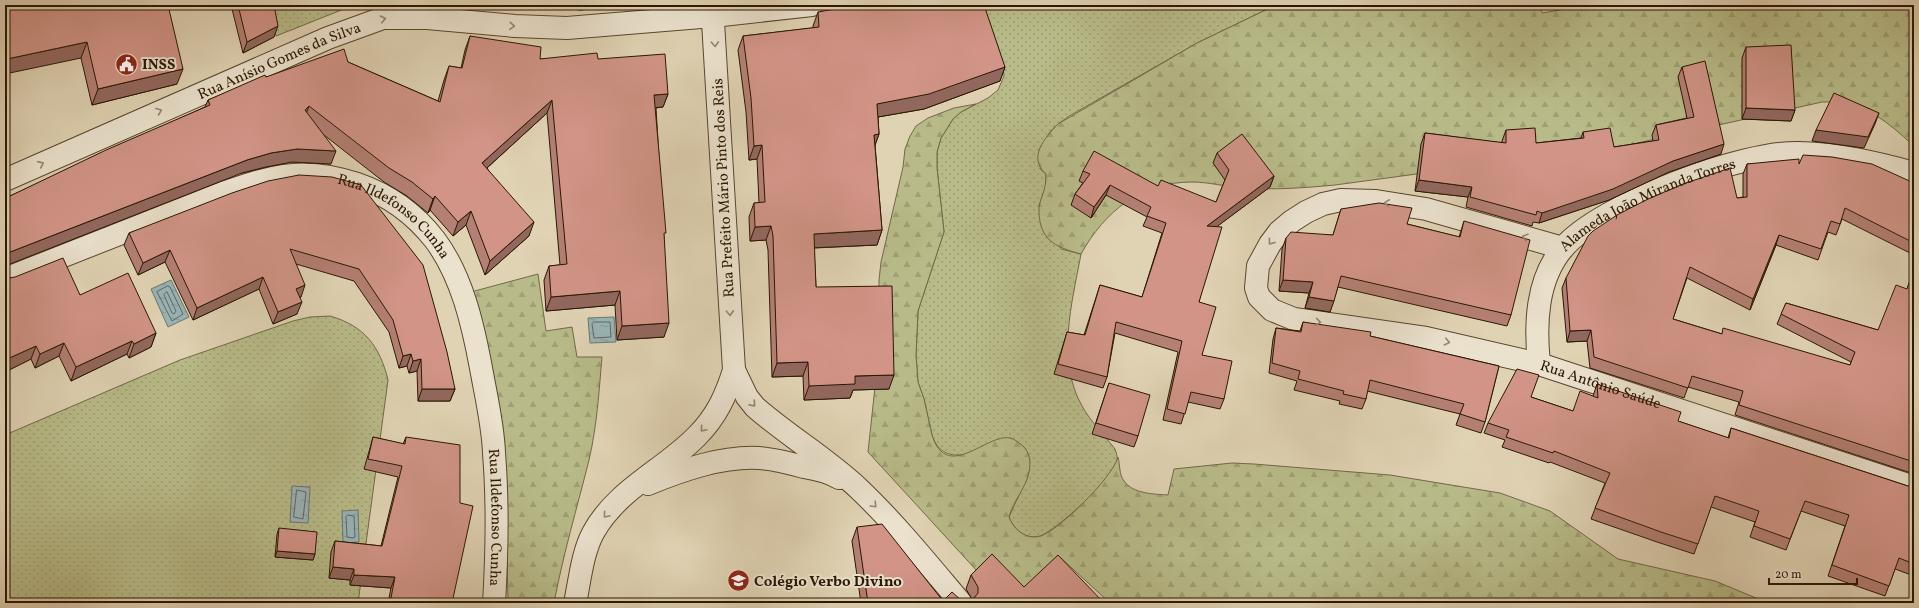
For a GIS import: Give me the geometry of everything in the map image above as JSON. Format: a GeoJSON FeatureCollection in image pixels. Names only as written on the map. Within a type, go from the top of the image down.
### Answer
{"type":"FeatureCollection","features":[{"type":"Feature","properties":{"kind":"street","name":"Rua Anísio Gomes da Silva"},"geometry":{"type":"LineString","coordinates":[[5,180],[328,38],[383,18],[428,18],[515,26],[567,28],[713,10],[812,5]]}},
{"type":"Feature","properties":{"kind":"street","name":"Rua Prefeito Mário Pinto dos Reis"},"geometry":{"type":"LineString","coordinates":[[713,10],[734,370]]}},
{"type":"Feature","properties":{"kind":"street","name":"Alameda João Miranda Torres"},"geometry":{"type":"LineString","coordinates":[[1280,314],[1265,304],[1260,296],[1256,283],[1258,266],[1270,244],[1279,232],[1292,221],[1323,204],[1341,200],[1376,201],[1426,208],[1563,248],[1578,234],[1597,221],[1635,201],[1700,174],[1749,159],[1774,154],[1800,152],[1860,160],[1914,173]]}},
{"type":"Feature","properties":{"kind":"street","name":"Rua Ildefonso Cunha"},"geometry":{"type":"LineString","coordinates":[[5,279],[259,181],[285,176],[310,175],[342,179],[368,188],[396,202],[419,222],[435,241],[448,262],[458,283],[475,338],[494,452],[496,569],[494,603]]}},
{"type":"Feature","properties":{"kind":"street"},"geometry":{"type":"LineString","coordinates":[[1538,364],[1536,339],[1540,299],[1551,268],[1563,248]]}},
{"type":"Feature","properties":{"kind":"street","name":"Rua Antônio Saúde"},"geometry":{"type":"LineString","coordinates":[[1280,314],[1294,318],[1426,338],[1538,364],[1914,487]]}},
{"type":"Feature","properties":{"kind":"street"},"geometry":{"type":"LineString","coordinates":[[734,370],[747,397],[755,407],[834,467],[858,488],[907,540],[961,603]]}},
{"type":"Feature","properties":{"kind":"street"},"geometry":{"type":"LineString","coordinates":[[575,603],[585,554],[593,533],[603,517],[628,492],[697,437],[720,407],[727,392],[734,370]]}},
{"type":"Feature","properties":{"kind":"street"},"geometry":{"type":"LineString","coordinates":[[628,492],[685,470],[731,460],[758,458],[776,460],[816,469],[836,476],[858,488]]}},
{"type":"Feature","properties":{"kind":"green space"},"geometry":{"type":"Polygon","coordinates":[[[269,5],[354,5],[276,36],[269,5]]]}},
{"type":"Feature","properties":{"kind":"green space"},"geometry":{"type":"Polygon","coordinates":[[[994,5],[1276,5],[1197,43],[1071,115],[1055,127],[1047,137],[1040,169],[1046,174],[1046,186],[1039,206],[1061,249],[1081,254],[1068,331],[1070,370],[1074,388],[1082,406],[1093,423],[1115,449],[1117,458],[1116,464],[1104,482],[1082,504],[1058,525],[1048,532],[1035,537],[1030,537],[1017,530],[1009,517],[1028,475],[1025,448],[1011,438],[967,454],[956,455],[946,453],[938,446],[932,435],[924,399],[918,382],[916,355],[918,311],[944,232],[937,168],[937,152],[941,138],[953,119],[961,112],[988,98],[998,90],[1004,76],[1003,66],[981,11],[994,5]]]}},
{"type":"Feature","properties":{"kind":"green space"},"geometry":{"type":"Polygon","coordinates":[[[1276,5],[1541,5],[1542,13],[1589,5],[1914,5],[1914,146],[1883,120],[1861,108],[1850,104],[1837,102],[1822,102],[1624,146],[1335,185],[1300,188],[1255,189],[1198,182],[1174,183],[1141,193],[1126,202],[1113,212],[1101,225],[1081,254],[1063,248],[1050,240],[1041,227],[1039,218],[1039,207],[1046,182],[1046,174],[1038,161],[1038,154],[1043,141],[1058,124],[1197,43],[1276,5]]]}},
{"type":"Feature","properties":{"kind":"green space"},"geometry":{"type":"Polygon","coordinates":[[[976,104],[961,112],[953,119],[941,138],[937,152],[937,168],[944,232],[918,311],[916,355],[918,382],[924,399],[932,435],[939,449],[947,455],[957,456],[968,453],[1001,438],[1010,438],[1023,446],[1029,458],[1029,472],[1025,484],[1013,505],[1009,517],[1017,530],[1021,533],[1030,537],[1041,536],[1060,524],[1085,501],[1107,477],[1118,457],[1121,476],[1128,485],[1138,491],[1162,495],[1168,495],[1174,469],[1232,463],[1390,475],[1500,493],[1550,511],[1618,559],[1715,581],[1768,603],[1110,603],[1061,558],[1019,595],[978,572],[868,452],[879,350],[879,280],[881,262],[903,167],[905,149],[916,126],[928,118],[954,108],[976,104]]]}},
{"type":"Feature","properties":{"kind":"green space"},"geometry":{"type":"Polygon","coordinates":[[[538,274],[546,331],[572,327],[577,357],[602,357],[599,396],[589,460],[554,603],[508,603],[507,550],[471,292],[538,274]]]}},
{"type":"Feature","properties":{"kind":"green space"},"geometry":{"type":"Polygon","coordinates":[[[330,316],[353,326],[369,339],[380,357],[388,380],[358,603],[5,603],[5,435],[180,360],[293,321],[310,317],[330,316]]]}},
{"type":"Feature","properties":{"kind":"water"},"geometry":{"type":"Polygon","coordinates":[[[171,280],[189,317],[168,327],[151,289],[171,280]]]}},
{"type":"Feature","properties":{"kind":"water"},"geometry":{"type":"Polygon","coordinates":[[[614,317],[616,342],[590,343],[588,318],[614,317]]]}},
{"type":"Feature","properties":{"kind":"water"},"geometry":{"type":"Polygon","coordinates":[[[292,486],[310,487],[308,523],[290,522],[292,486]]]}},
{"type":"Feature","properties":{"kind":"water"},"geometry":{"type":"Polygon","coordinates":[[[358,510],[359,542],[343,543],[342,511],[358,510]]]}},
{"type":"Feature","properties":{"kind":"building"},"geometry":{"type":"Polygon","coordinates":[[[5,5],[168,5],[183,69],[98,89],[87,42],[7,59],[8,64],[5,65],[5,5]]]}},
{"type":"Feature","properties":{"kind":"building"},"geometry":{"type":"Polygon","coordinates":[[[238,5],[274,5],[278,26],[247,42],[238,5]]]}},
{"type":"Feature","properties":{"kind":"building"},"geometry":{"type":"Polygon","coordinates":[[[857,5],[984,5],[1005,67],[929,94],[877,104],[879,134],[874,135],[882,230],[814,234],[816,287],[892,286],[894,375],[855,376],[855,384],[809,386],[808,362],[777,363],[773,236],[771,226],[755,227],[754,203],[765,202],[762,145],[754,146],[751,98],[743,36],[819,27],[818,12],[857,5]]]}},
{"type":"Feature","properties":{"kind":"building"},"geometry":{"type":"Polygon","coordinates":[[[470,36],[541,47],[540,59],[597,53],[598,59],[665,54],[668,94],[654,95],[666,233],[664,233],[669,323],[622,326],[620,291],[551,297],[549,266],[567,264],[552,100],[482,163],[534,222],[490,261],[471,211],[458,222],[435,196],[433,199],[412,182],[389,168],[309,106],[305,110],[336,151],[297,149],[271,153],[247,160],[5,254],[5,186],[10,196],[106,150],[210,105],[208,100],[265,75],[266,77],[344,49],[348,62],[440,102],[449,66],[462,68],[470,36]]]}},
{"type":"Feature","properties":{"kind":"building"},"geometry":{"type":"Polygon","coordinates":[[[1791,45],[1795,110],[1746,108],[1746,47],[1791,45]]]}},
{"type":"Feature","properties":{"kind":"building"},"geometry":{"type":"Polygon","coordinates":[[[1705,61],[1724,144],[1673,161],[1613,189],[1542,213],[1537,211],[1536,215],[1470,197],[1472,187],[1419,180],[1425,133],[1506,143],[1506,130],[1535,128],[1536,143],[1584,138],[1583,132],[1610,128],[1614,147],[1659,140],[1656,125],[1694,117],[1682,67],[1705,61]]]}},
{"type":"Feature","properties":{"kind":"building"},"geometry":{"type":"Polygon","coordinates":[[[1834,93],[1879,113],[1868,137],[1816,130],[1834,93]]]}},
{"type":"Feature","properties":{"kind":"building"},"geometry":{"type":"Polygon","coordinates":[[[1242,134],[1274,176],[1207,226],[1222,227],[1199,302],[1216,307],[1202,355],[1232,361],[1224,399],[1191,392],[1185,414],[1167,409],[1182,341],[1116,322],[1107,377],[1058,364],[1067,332],[1085,335],[1100,285],[1142,297],[1166,223],[1147,216],[1151,207],[1110,185],[1094,207],[1075,194],[1090,174],[1083,171],[1094,151],[1158,186],[1161,180],[1216,202],[1229,170],[1217,153],[1242,134]]]}},
{"type":"Feature","properties":{"kind":"building"},"geometry":{"type":"Polygon","coordinates":[[[1803,155],[1832,157],[1872,164],[1914,183],[1914,243],[1845,208],[1840,224],[1831,221],[1821,249],[1779,235],[1753,299],[1690,267],[1673,319],[1722,334],[1723,328],[1850,365],[1855,352],[1781,314],[1786,303],[1878,330],[1896,285],[1907,289],[1914,269],[1914,462],[1739,405],[1743,391],[1692,376],[1688,388],[1594,357],[1591,330],[1570,331],[1566,278],[1588,236],[1593,231],[1617,215],[1648,199],[1683,184],[1730,168],[1737,198],[1747,197],[1747,164],[1799,159],[1799,164],[1803,155]]]}},
{"type":"Feature","properties":{"kind":"building"},"geometry":{"type":"Polygon","coordinates":[[[299,175],[332,177],[361,185],[423,265],[447,352],[455,389],[422,389],[421,359],[413,361],[411,354],[403,356],[393,320],[359,269],[290,249],[305,285],[296,289],[302,302],[278,312],[263,277],[197,308],[170,250],[143,263],[129,233],[232,193],[268,181],[299,175]]]}},
{"type":"Feature","properties":{"kind":"building"},"geometry":{"type":"Polygon","coordinates":[[[1379,203],[1412,208],[1407,224],[1460,237],[1464,221],[1530,240],[1511,315],[1341,276],[1334,301],[1309,297],[1313,282],[1283,280],[1286,238],[1291,232],[1333,235],[1341,209],[1379,203]]]}},
{"type":"Feature","properties":{"kind":"building"},"geometry":{"type":"Polygon","coordinates":[[[63,258],[80,295],[128,273],[156,333],[134,344],[132,341],[76,367],[64,343],[40,354],[36,346],[5,360],[5,276],[9,278],[15,277],[63,258]]]}},
{"type":"Feature","properties":{"kind":"building"},"geometry":{"type":"Polygon","coordinates":[[[1303,322],[1371,332],[1370,336],[1499,366],[1485,422],[1460,414],[1464,404],[1370,380],[1366,399],[1343,394],[1344,391],[1298,379],[1300,371],[1272,363],[1276,328],[1301,332],[1303,322]]]}},
{"type":"Feature","properties":{"kind":"building"},"geometry":{"type":"Polygon","coordinates":[[[1517,369],[1539,375],[1531,397],[1573,411],[1580,391],[1598,398],[1597,384],[1681,412],[1678,421],[1729,438],[1731,428],[1914,488],[1914,564],[1899,558],[1889,586],[1832,565],[1849,515],[1805,501],[1790,539],[1754,526],[1759,511],[1715,496],[1698,544],[1595,508],[1610,473],[1554,451],[1553,453],[1506,437],[1509,430],[1488,423],[1517,369]]]}},
{"type":"Feature","properties":{"kind":"building"},"geometry":{"type":"Polygon","coordinates":[[[1109,383],[1150,395],[1138,436],[1096,423],[1109,383]]]}},
{"type":"Feature","properties":{"kind":"building"},"geometry":{"type":"Polygon","coordinates":[[[373,437],[405,444],[406,437],[460,445],[460,503],[473,506],[452,603],[390,603],[395,577],[354,575],[354,569],[333,567],[335,541],[382,546],[402,466],[368,459],[373,437]]]}},
{"type":"Feature","properties":{"kind":"building"},"geometry":{"type":"Polygon","coordinates":[[[882,524],[943,601],[952,592],[962,601],[969,601],[974,598],[978,593],[978,587],[971,575],[992,554],[1024,587],[1058,555],[1104,603],[868,603],[857,527],[882,524]]]}},
{"type":"Feature","properties":{"kind":"building"},"geometry":{"type":"Polygon","coordinates":[[[279,528],[317,532],[315,554],[277,551],[279,528]]]}},
{"type":"Feature","properties":{"kind":"building"},"geometry":{"type":"Polygon","coordinates":[[[193,599],[194,603],[180,603],[193,599]]]}},
{"type":"Feature","properties":{"kind":"place","name":"INSS"},"geometry":{"type":"Point","coordinates":[127,64]}},
{"type":"Feature","properties":{"kind":"place","name":"Colégio Verbo Divino"},"geometry":{"type":"Point","coordinates":[738,581]}}]}
